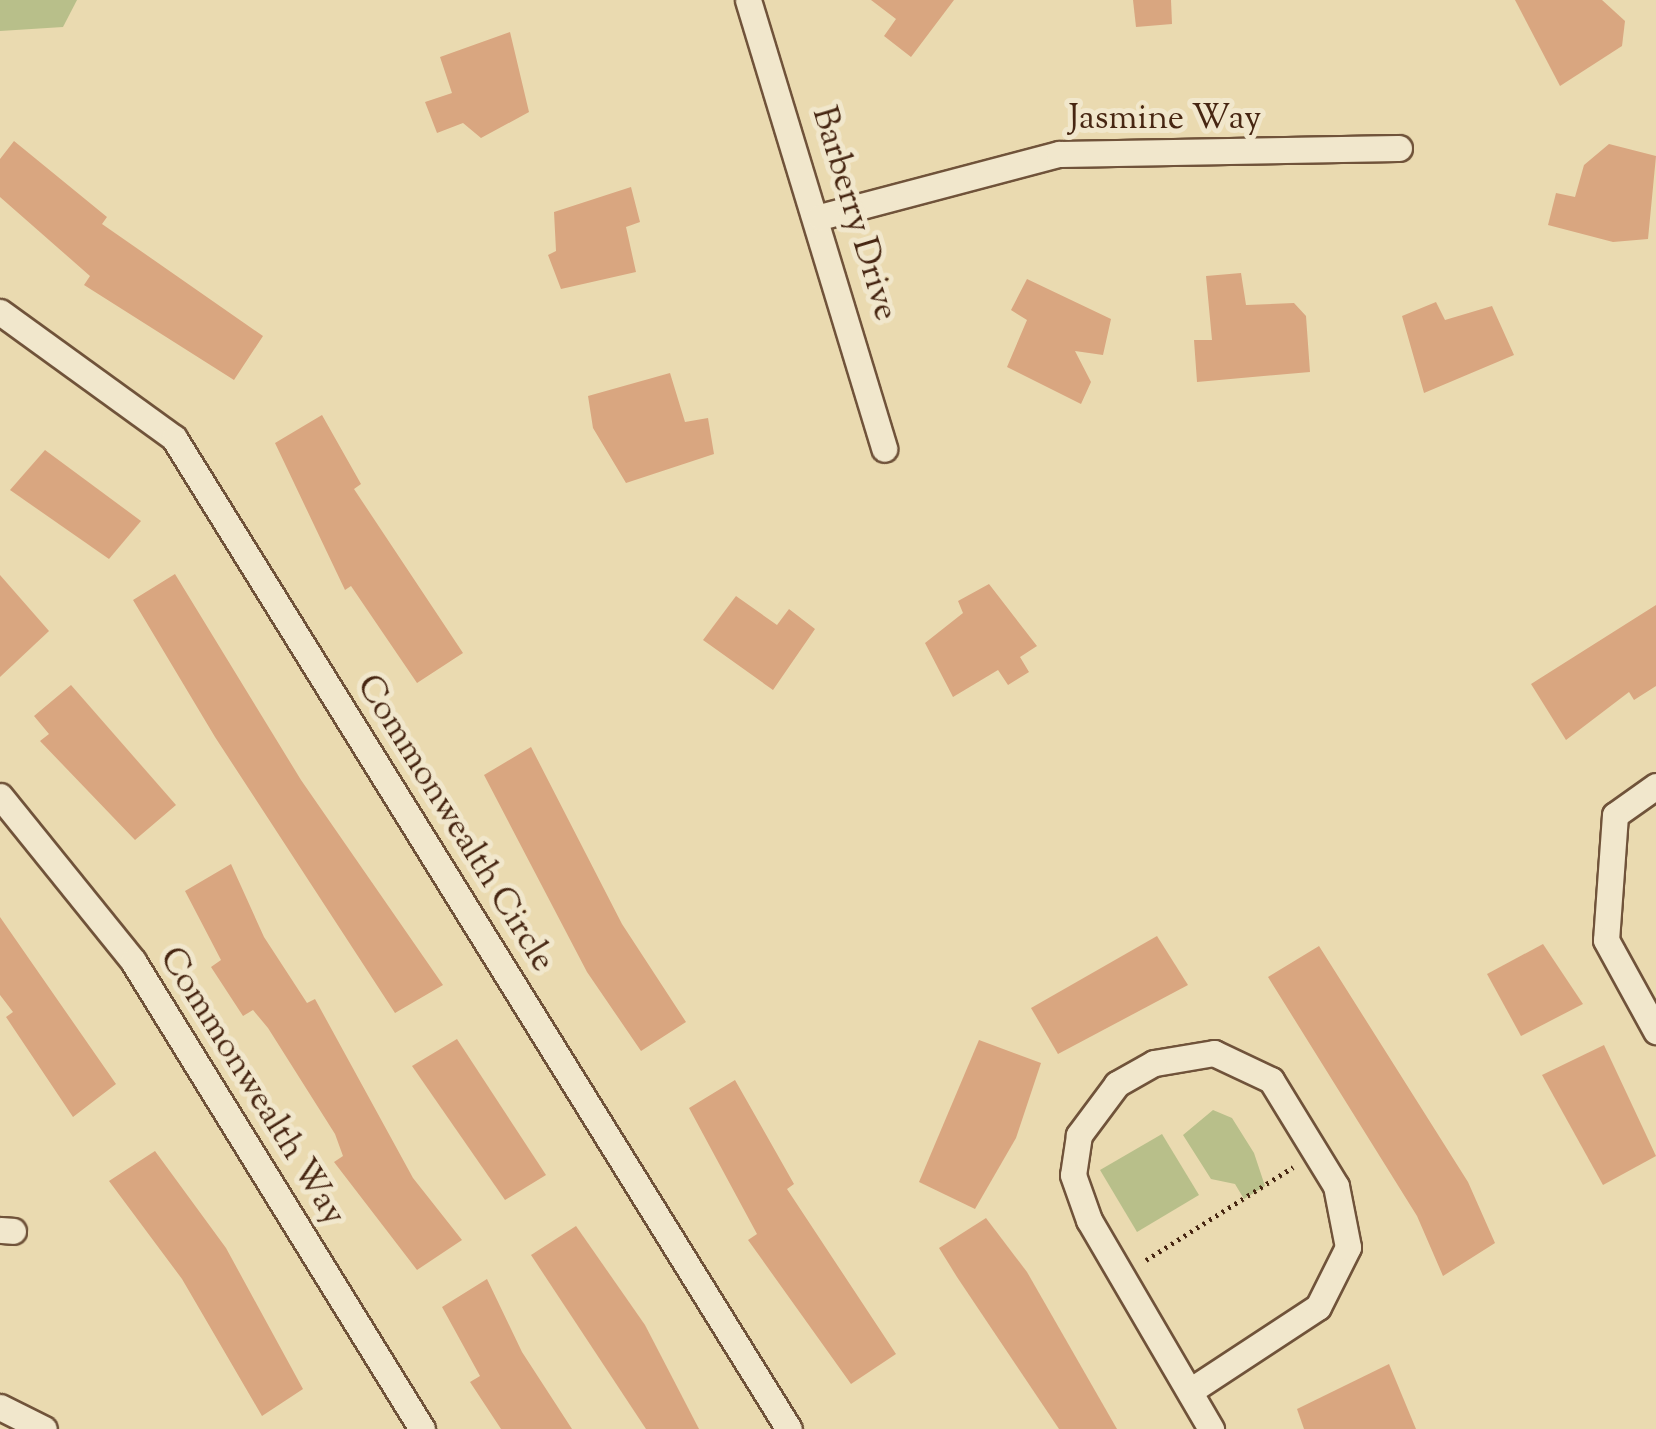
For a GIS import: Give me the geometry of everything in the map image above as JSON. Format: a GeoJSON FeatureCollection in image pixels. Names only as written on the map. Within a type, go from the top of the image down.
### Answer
{"type":"FeatureCollection","features":[{"type":"Feature","properties":{"kind":"street","name":"Barberry Drive"},"geometry":{"type":"LineString","coordinates":[[748,0],[820,217],[884,449]]}},
{"type":"Feature","properties":{"kind":"street","name":"Jasmine Way"},"geometry":{"type":"LineString","coordinates":[[820,217],[1059,154],[1399,148]]}},
{"type":"Feature","properties":{"kind":"street","name":"Commonwealth Circle"},"geometry":{"type":"LineString","coordinates":[[0,312],[174,438],[789,1429]]}},
{"type":"Feature","properties":{"kind":"street"},"geometry":{"type":"LineString","coordinates":[[1656,786],[1614,815],[1606,940],[1656,1031]]}},
{"type":"Feature","properties":{"kind":"street","name":"Commonwealth Way"},"geometry":{"type":"LineString","coordinates":[[0,796],[133,961],[422,1429]]}},
{"type":"Feature","properties":{"kind":"street"},"geometry":{"type":"LineString","coordinates":[[1190,1390],[1302,1322],[1338,1282],[1346,1209],[1317,1152],[1271,1080],[1245,1062],[1194,1053],[1134,1072],[1090,1116],[1073,1175],[1121,1275],[1211,1429]]}},
{"type":"Feature","properties":{"kind":"street"},"geometry":{"type":"LineString","coordinates":[[0,1407],[44,1429]]}},
{"type":"Feature","properties":{"kind":"path"},"geometry":{"type":"LineString","coordinates":[[1121,1275],[1317,1152]]}},
{"type":"Feature","properties":{"kind":"green space"},"geometry":{"type":"Polygon","coordinates":[[[0,0],[77,0],[63,27],[0,31],[0,0]]]}},
{"type":"Feature","properties":{"kind":"green space"},"geometry":{"type":"Polygon","coordinates":[[[1213,1110],[1232,1118],[1254,1153],[1265,1186],[1244,1199],[1235,1184],[1211,1179],[1183,1135],[1213,1110]]]}},
{"type":"Feature","properties":{"kind":"green space"},"geometry":{"type":"Polygon","coordinates":[[[1162,1134],[1199,1195],[1137,1232],[1100,1170],[1162,1134]]]}},
{"type":"Feature","properties":{"kind":"building"},"geometry":{"type":"Polygon","coordinates":[[[871,0],[954,0],[911,57],[884,36],[896,19],[871,0]]]}},
{"type":"Feature","properties":{"kind":"building"},"geometry":{"type":"Polygon","coordinates":[[[1133,0],[1171,0],[1172,24],[1136,27],[1133,0]]]}},
{"type":"Feature","properties":{"kind":"building"},"geometry":{"type":"Polygon","coordinates":[[[1515,0],[1602,0],[1625,21],[1622,46],[1560,86],[1515,0]]]}},
{"type":"Feature","properties":{"kind":"building"},"geometry":{"type":"Polygon","coordinates":[[[510,32],[529,112],[481,138],[463,123],[437,133],[425,102],[452,93],[440,57],[510,32]]]}},
{"type":"Feature","properties":{"kind":"building"},"geometry":{"type":"Polygon","coordinates":[[[14,141],[107,217],[102,224],[263,336],[234,380],[84,285],[90,276],[0,197],[0,159],[14,141]]]}},
{"type":"Feature","properties":{"kind":"building"},"geometry":{"type":"Polygon","coordinates":[[[1609,144],[1656,156],[1648,239],[1613,242],[1548,225],[1556,193],[1575,197],[1584,165],[1609,144]]]}},
{"type":"Feature","properties":{"kind":"building"},"geometry":{"type":"Polygon","coordinates":[[[631,187],[640,222],[626,227],[636,272],[561,289],[548,255],[556,251],[554,212],[631,187]]]}},
{"type":"Feature","properties":{"kind":"building"},"geometry":{"type":"Polygon","coordinates":[[[1241,273],[1246,305],[1294,303],[1306,316],[1310,372],[1197,382],[1194,340],[1212,340],[1206,276],[1241,273]]]}},
{"type":"Feature","properties":{"kind":"building"},"geometry":{"type":"Polygon","coordinates":[[[1027,279],[1111,319],[1103,355],[1075,351],[1091,382],[1081,404],[1007,367],[1027,320],[1011,310],[1027,279]]]}},
{"type":"Feature","properties":{"kind":"building"},"geometry":{"type":"Polygon","coordinates":[[[1436,302],[1445,320],[1492,306],[1514,355],[1424,393],[1402,316],[1436,302]]]}},
{"type":"Feature","properties":{"kind":"building"},"geometry":{"type":"Polygon","coordinates":[[[670,373],[685,422],[708,418],[714,454],[626,483],[593,428],[588,396],[670,373]]]}},
{"type":"Feature","properties":{"kind":"building"},"geometry":{"type":"Polygon","coordinates":[[[322,415],[361,484],[354,489],[463,653],[417,683],[351,586],[345,590],[275,443],[322,415]]]}},
{"type":"Feature","properties":{"kind":"building"},"geometry":{"type":"Polygon","coordinates":[[[45,450],[141,521],[109,559],[10,490],[45,450]]]}},
{"type":"Feature","properties":{"kind":"building"},"geometry":{"type":"Polygon","coordinates":[[[175,574],[301,780],[443,985],[395,1013],[215,737],[133,600],[175,574]]]}},
{"type":"Feature","properties":{"kind":"building"},"geometry":{"type":"Polygon","coordinates":[[[0,575],[49,631],[0,677],[0,575]]]}},
{"type":"Feature","properties":{"kind":"building"},"geometry":{"type":"Polygon","coordinates":[[[989,584],[1037,646],[1020,657],[1029,672],[1008,685],[998,670],[953,697],[925,643],[963,613],[958,601],[989,584]]]}},
{"type":"Feature","properties":{"kind":"building"},"geometry":{"type":"Polygon","coordinates":[[[736,596],[777,625],[789,609],[815,629],[773,690],[703,640],[736,596]]]}},
{"type":"Feature","properties":{"kind":"building"},"geometry":{"type":"Polygon","coordinates":[[[1656,605],[1656,686],[1634,700],[1629,692],[1566,740],[1531,684],[1656,605]]]}},
{"type":"Feature","properties":{"kind":"building"},"geometry":{"type":"Polygon","coordinates":[[[71,685],[176,805],[135,840],[40,741],[49,734],[34,716],[71,685]]]}},
{"type":"Feature","properties":{"kind":"building"},"geometry":{"type":"Polygon","coordinates":[[[531,747],[622,924],[686,1022],[641,1051],[587,972],[484,775],[531,747]]]}},
{"type":"Feature","properties":{"kind":"building"},"geometry":{"type":"Polygon","coordinates":[[[231,864],[264,937],[307,1003],[315,999],[413,1178],[462,1240],[417,1270],[334,1162],[343,1156],[335,1134],[268,1028],[253,1010],[243,1016],[211,967],[221,960],[185,891],[231,864]]]}},
{"type":"Feature","properties":{"kind":"building"},"geometry":{"type":"Polygon","coordinates":[[[0,917],[116,1084],[73,1117],[6,1017],[13,1012],[0,995],[0,917]]]}},
{"type":"Feature","properties":{"kind":"building"},"geometry":{"type":"Polygon","coordinates":[[[1157,936],[1188,985],[1058,1054],[1031,1008],[1157,936]]]}},
{"type":"Feature","properties":{"kind":"building"},"geometry":{"type":"Polygon","coordinates":[[[1543,944],[1583,1004],[1521,1036],[1487,974],[1543,944]]]}},
{"type":"Feature","properties":{"kind":"building"},"geometry":{"type":"Polygon","coordinates":[[[1319,946],[1468,1182],[1495,1243],[1443,1276],[1417,1216],[1268,977],[1319,946]]]}},
{"type":"Feature","properties":{"kind":"building"},"geometry":{"type":"Polygon","coordinates":[[[457,1039],[546,1175],[505,1200],[412,1066],[457,1039]]]}},
{"type":"Feature","properties":{"kind":"building"},"geometry":{"type":"Polygon","coordinates":[[[979,1040],[1041,1063],[1016,1138],[975,1209],[919,1182],[979,1040]]]}},
{"type":"Feature","properties":{"kind":"building"},"geometry":{"type":"Polygon","coordinates":[[[1604,1045],[1656,1156],[1603,1185],[1542,1075],[1604,1045]]]}},
{"type":"Feature","properties":{"kind":"building"},"geometry":{"type":"Polygon","coordinates":[[[735,1080],[794,1184],[787,1189],[896,1354],[851,1384],[748,1240],[757,1234],[689,1108],[735,1080]]]}},
{"type":"Feature","properties":{"kind":"building"},"geometry":{"type":"Polygon","coordinates":[[[155,1151],[226,1248],[303,1389],[262,1416],[182,1279],[109,1181],[155,1151]]]}},
{"type":"Feature","properties":{"kind":"building"},"geometry":{"type":"Polygon","coordinates":[[[986,1218],[1027,1272],[1117,1429],[1059,1429],[957,1277],[939,1248],[986,1218]]]}},
{"type":"Feature","properties":{"kind":"building"},"geometry":{"type":"Polygon","coordinates":[[[576,1226],[645,1325],[699,1429],[646,1429],[531,1255],[576,1226]]]}},
{"type":"Feature","properties":{"kind":"building"},"geometry":{"type":"Polygon","coordinates":[[[487,1279],[522,1352],[572,1429],[501,1429],[470,1382],[480,1376],[442,1307],[487,1279]]]}},
{"type":"Feature","properties":{"kind":"building"},"geometry":{"type":"Polygon","coordinates":[[[1389,1364],[1416,1429],[1304,1429],[1297,1409],[1389,1364]]]}}]}
